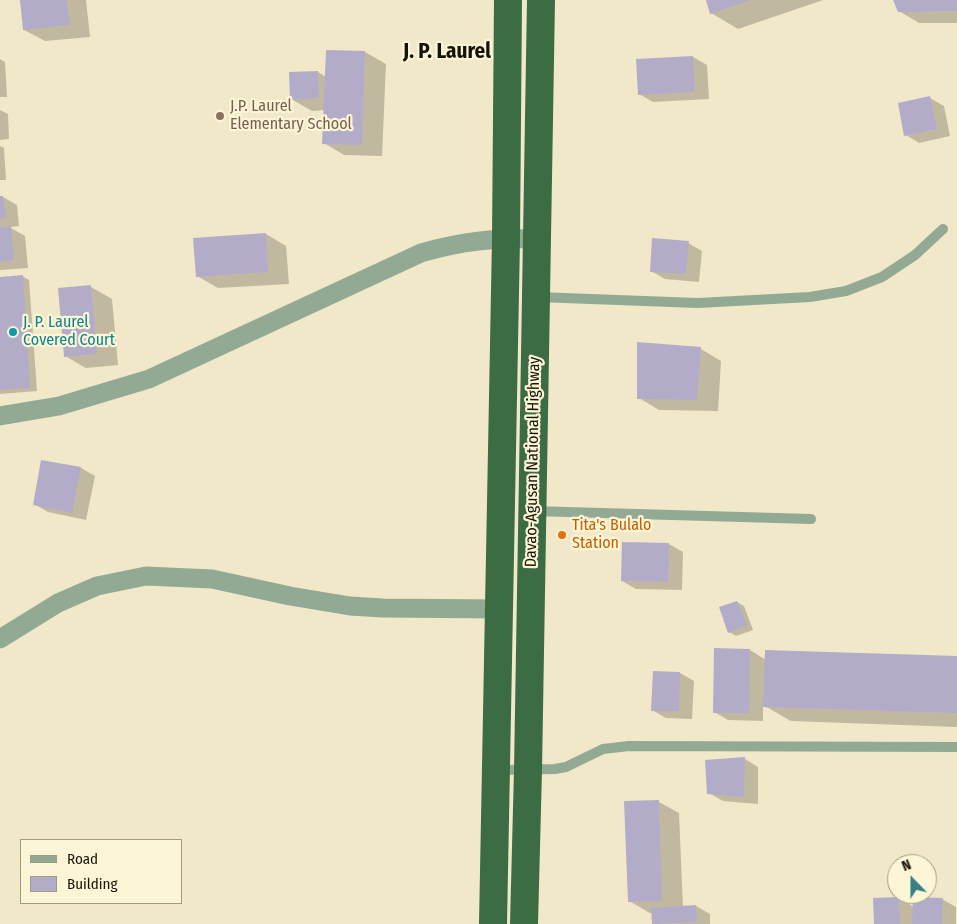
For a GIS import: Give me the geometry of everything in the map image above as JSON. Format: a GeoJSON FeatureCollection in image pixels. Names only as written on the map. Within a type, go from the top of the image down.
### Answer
{"type":"FeatureCollection","features":[{"type":"Feature","properties":{"kind":"highway","name":"Davao-Agusan National Highway"},"geometry":{"type":"LineString","coordinates":[[493,924],[506,239],[508,0]]}},
{"type":"Feature","properties":{"kind":"highway","name":"Davao-Agusan National Highway"},"geometry":{"type":"LineString","coordinates":[[524,924],[541,0]]}},
{"type":"Feature","properties":{"kind":"street"},"geometry":{"type":"LineString","coordinates":[[0,416],[59,406],[149,379],[421,253],[457,243],[506,239],[537,239]]}},
{"type":"Feature","properties":{"kind":"street"},"geometry":{"type":"LineString","coordinates":[[0,638],[58,603],[97,586],[146,576],[212,579],[290,596],[350,606],[499,609]]}},
{"type":"Feature","properties":{"kind":"lane"},"geometry":{"type":"LineString","coordinates":[[536,297],[698,303],[810,297],[846,291],[882,277],[915,255],[944,229]]}},
{"type":"Feature","properties":{"kind":"lane"},"geometry":{"type":"LineString","coordinates":[[532,511],[811,519]]}},
{"type":"Feature","properties":{"kind":"lane"},"geometry":{"type":"LineString","coordinates":[[496,770],[555,769],[566,767],[592,753],[614,747],[957,747]]}},
{"type":"Feature","properties":{"kind":"building"},"geometry":{"type":"Polygon","coordinates":[[[20,0],[67,0],[70,25],[23,30],[20,0]]]}},
{"type":"Feature","properties":{"kind":"building"},"geometry":{"type":"Polygon","coordinates":[[[706,0],[751,0],[710,14],[706,0]]]}},
{"type":"Feature","properties":{"kind":"building"},"geometry":{"type":"Polygon","coordinates":[[[893,0],[957,0],[957,11],[898,12],[893,0]]]}},
{"type":"Feature","properties":{"kind":"building"},"geometry":{"type":"Polygon","coordinates":[[[326,50],[365,51],[362,145],[322,144],[326,50]]]}},
{"type":"Feature","properties":{"kind":"building"},"geometry":{"type":"Polygon","coordinates":[[[693,56],[695,92],[638,95],[636,59],[693,56]]]}},
{"type":"Feature","properties":{"kind":"building"},"geometry":{"type":"Polygon","coordinates":[[[318,71],[319,98],[290,100],[289,72],[318,71]]]}},
{"type":"Feature","properties":{"kind":"building"},"geometry":{"type":"Polygon","coordinates":[[[930,96],[937,129],[904,136],[898,103],[930,96]]]}},
{"type":"Feature","properties":{"kind":"building"},"geometry":{"type":"Polygon","coordinates":[[[0,196],[3,196],[6,218],[0,219],[0,196]]]}},
{"type":"Feature","properties":{"kind":"building"},"geometry":{"type":"Polygon","coordinates":[[[11,226],[14,260],[0,262],[0,228],[11,226]]]}},
{"type":"Feature","properties":{"kind":"building"},"geometry":{"type":"Polygon","coordinates":[[[266,233],[268,272],[196,277],[193,238],[266,233]]]}},
{"type":"Feature","properties":{"kind":"building"},"geometry":{"type":"Polygon","coordinates":[[[652,238],[689,241],[686,274],[650,272],[652,238]]]}},
{"type":"Feature","properties":{"kind":"building","name":"J. P. Laurel Covered Court"},"geometry":{"type":"Polygon","coordinates":[[[23,275],[30,388],[0,390],[0,277],[23,275]]]}},
{"type":"Feature","properties":{"kind":"building"},"geometry":{"type":"Polygon","coordinates":[[[91,285],[97,354],[64,357],[58,288],[91,285]]]}},
{"type":"Feature","properties":{"kind":"building"},"geometry":{"type":"Polygon","coordinates":[[[637,342],[701,347],[697,400],[637,399],[637,342]]]}},
{"type":"Feature","properties":{"kind":"building"},"geometry":{"type":"Polygon","coordinates":[[[41,460],[81,467],[72,513],[33,505],[41,460]]]}},
{"type":"Feature","properties":{"kind":"building"},"geometry":{"type":"Polygon","coordinates":[[[622,542],[669,543],[668,582],[621,581],[622,542]]]}},
{"type":"Feature","properties":{"kind":"building"},"geometry":{"type":"Polygon","coordinates":[[[737,601],[747,626],[728,633],[719,607],[737,601]]]}},
{"type":"Feature","properties":{"kind":"building"},"geometry":{"type":"Polygon","coordinates":[[[714,648],[750,649],[749,713],[713,713],[714,648]]]}},
{"type":"Feature","properties":{"kind":"building"},"geometry":{"type":"Polygon","coordinates":[[[765,650],[957,656],[957,713],[763,707],[765,650]]]}},
{"type":"Feature","properties":{"kind":"building"},"geometry":{"type":"Polygon","coordinates":[[[653,671],[680,672],[679,711],[651,711],[653,671]]]}},
{"type":"Feature","properties":{"kind":"building"},"geometry":{"type":"Polygon","coordinates":[[[745,757],[744,797],[707,794],[705,760],[745,757]]]}},
{"type":"Feature","properties":{"kind":"building"},"geometry":{"type":"Polygon","coordinates":[[[659,800],[662,901],[628,902],[624,801],[659,800]]]}},
{"type":"Feature","properties":{"kind":"building"},"geometry":{"type":"Polygon","coordinates":[[[887,897],[887,904],[899,904],[900,924],[874,924],[873,898],[887,897]]]}},
{"type":"Feature","properties":{"kind":"building"},"geometry":{"type":"Polygon","coordinates":[[[937,898],[943,898],[942,924],[912,924],[913,904],[937,904],[937,898]]]}},
{"type":"Feature","properties":{"kind":"building"},"geometry":{"type":"Polygon","coordinates":[[[696,905],[697,922],[652,924],[651,908],[696,905]]]}},
{"type":"Feature","properties":{"kind":"place","name":"J.P. Laurel Elementary School"},"geometry":{"type":"Point","coordinates":[220,116]}},
{"type":"Feature","properties":{"kind":"place","name":"J. P. Laurel Covered Court"},"geometry":{"type":"Point","coordinates":[13,332]}},
{"type":"Feature","properties":{"kind":"place","name":"Tita's Bulalo Station"},"geometry":{"type":"Point","coordinates":[562,535]}},
{"type":"Feature","properties":{"kind":"district","name":"J. P. Laurel"},"geometry":{"type":"Point","coordinates":[447,52]}}]}
